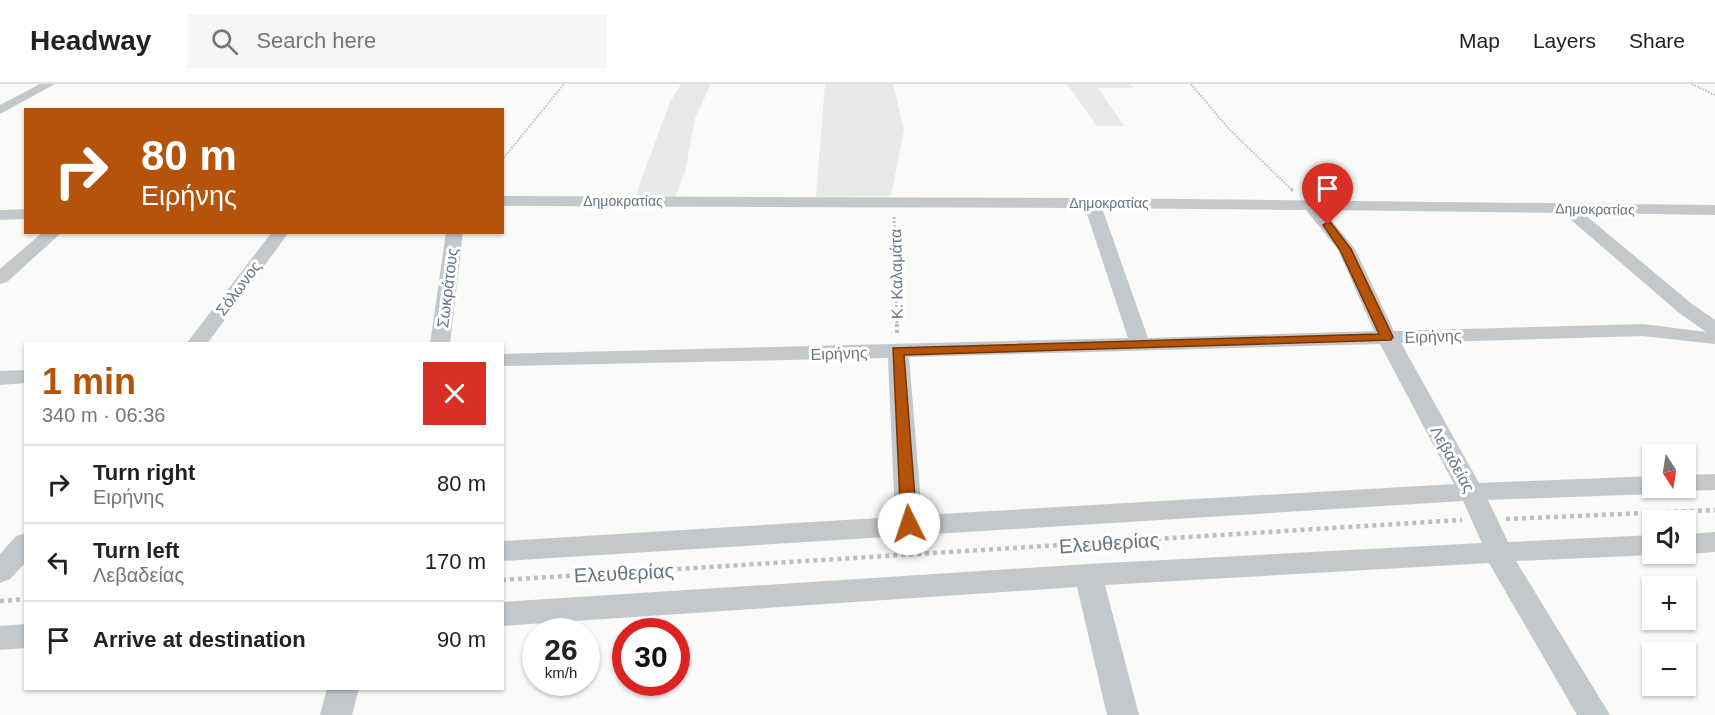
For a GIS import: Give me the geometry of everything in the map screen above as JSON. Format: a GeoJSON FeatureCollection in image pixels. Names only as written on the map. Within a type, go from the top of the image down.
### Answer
{"type":"FeatureCollection","features":[{"type":"Feature","properties":{"kind":"street"},"geometry":{"type":"LineString","coordinates":[[0,110],[49,84]]}},
{"type":"Feature","properties":{"kind":"street","name":"Δημοκρατίας"},"geometry":{"type":"LineString","coordinates":[[504,201],[1092,203],[1715,210]]}},
{"type":"Feature","properties":{"kind":"street"},"geometry":{"type":"LineString","coordinates":[[1092,203],[1140,344]]}},
{"type":"Feature","properties":{"kind":"street","name":"Λεβαδείας"},"geometry":{"type":"LineString","coordinates":[[1310,205],[1340,239],[1387,337],[1472,492],[1526,606],[1594,715]]}},
{"type":"Feature","properties":{"kind":"street"},"geometry":{"type":"LineString","coordinates":[[1567,208],[1685,308],[1715,329]]}},
{"type":"Feature","properties":{"kind":"street"},"geometry":{"type":"LineString","coordinates":[[0,215],[24,214]]}},
{"type":"Feature","properties":{"kind":"street"},"geometry":{"type":"LineString","coordinates":[[0,278],[52,234]]}},
{"type":"Feature","properties":{"kind":"street","name":"Σόλωνος"},"geometry":{"type":"LineString","coordinates":[[198,342],[279,234]]}},
{"type":"Feature","properties":{"kind":"street","name":"Σωκράτους"},"geometry":{"type":"LineString","coordinates":[[440,342],[455,234]]}},
{"type":"Feature","properties":{"kind":"street","name":"Ειρήνης"},"geometry":{"type":"LineString","coordinates":[[504,360],[1643,330],[1715,339]]}},
{"type":"Feature","properties":{"kind":"street"},"geometry":{"type":"LineString","coordinates":[[1715,339],[1715,348]]}},
{"type":"Feature","properties":{"kind":"street"},"geometry":{"type":"LineString","coordinates":[[898,351],[909,524]]}},
{"type":"Feature","properties":{"kind":"street"},"geometry":{"type":"LineString","coordinates":[[0,378],[24,376]]}},
{"type":"Feature","properties":{"kind":"street"},"geometry":{"type":"LineString","coordinates":[[1696,483],[1715,482]]}},
{"type":"Feature","properties":{"kind":"street","name":"Ελευθερίας"},"geometry":{"type":"LineString","coordinates":[[504,551],[909,524],[1642,484]]}},
{"type":"Feature","properties":{"kind":"street","name":"Ελευθερίας"},"geometry":{"type":"LineString","coordinates":[[504,614],[1498,550],[1642,545]]}},
{"type":"Feature","properties":{"kind":"street"},"geometry":{"type":"LineString","coordinates":[[7,570],[24,546]]}},
{"type":"Feature","properties":{"kind":"street"},"geometry":{"type":"LineString","coordinates":[[1088,575],[1123,715]]}},
{"type":"Feature","properties":{"kind":"street"},"geometry":{"type":"LineString","coordinates":[[0,638],[24,636]]}},
{"type":"Feature","properties":{"kind":"street"},"geometry":{"type":"LineString","coordinates":[[336,715],[342,690]]}},
{"type":"Feature","properties":{"kind":"path"},"geometry":{"type":"LineString","coordinates":[[504,158],[564,84]]}},
{"type":"Feature","properties":{"kind":"path"},"geometry":{"type":"LineString","coordinates":[[1191,84],[1255,156],[1310,205]]}},
{"type":"Feature","properties":{"kind":"path"},"geometry":{"type":"LineString","coordinates":[[1692,84],[1715,95]]}},
{"type":"Feature","properties":{"kind":"path","name":"Κ. Καλαμάτα"},"geometry":{"type":"LineString","coordinates":[[894,202],[898,351]]}},
{"type":"Feature","properties":{"kind":"path","name":"Ελευθερίας"},"geometry":{"type":"LineString","coordinates":[[504,580],[1486,520],[1715,510]]}},
{"type":"Feature","properties":{"kind":"path"},"geometry":{"type":"LineString","coordinates":[[0,601],[24,599]]}},
{"type":"Feature","properties":{"kind":"shaded area"},"geometry":{"type":"Polygon","coordinates":[[[681,84],[711,84],[695,118],[685,172],[675,197],[635,197],[670,102],[681,84]]]}},
{"type":"Feature","properties":{"kind":"shaded area"},"geometry":{"type":"Polygon","coordinates":[[[825,84],[893,84],[904,130],[891,196],[816,197],[825,84]]]}},
{"type":"Feature","properties":{"kind":"shaded area"},"geometry":{"type":"Polygon","coordinates":[[[1067,84],[1130,84],[1133,88],[1098,88],[1124,126],[1097,126],[1067,84]]]}},
{"type":"Feature","properties":{"kind":"route"},"geometry":{"type":"LineString","coordinates":[[909,524],[898,351],[1387,337],[1346,249],[1328,225]]}}]}
